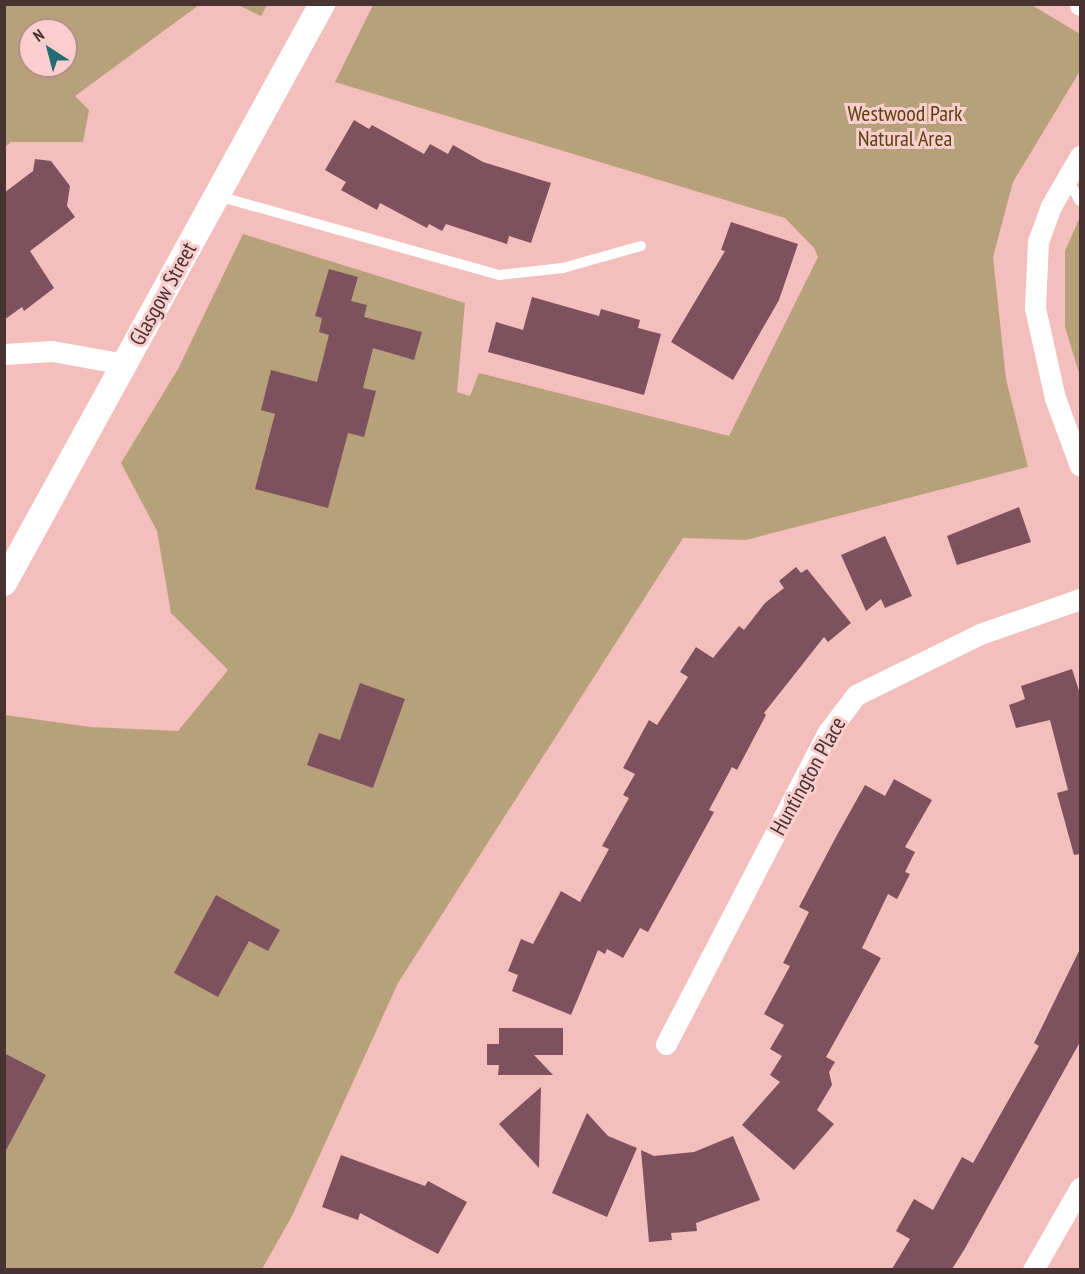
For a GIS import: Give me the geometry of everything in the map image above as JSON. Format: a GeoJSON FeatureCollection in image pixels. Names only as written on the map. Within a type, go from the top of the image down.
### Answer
{"type":"FeatureCollection","features":[{"type":"Feature","properties":{"kind":"street","name":"Glasgow Street"},"geometry":{"type":"LineString","coordinates":[[4,583],[322,4]]}},
{"type":"Feature","properties":{"kind":"street"},"geometry":{"type":"LineString","coordinates":[[1080,156],[1067,178],[1038,241],[1035,308],[1055,398],[1080,466]]}},
{"type":"Feature","properties":{"kind":"street"},"geometry":{"type":"LineString","coordinates":[[4,354],[52,351],[123,364]]}},
{"type":"Feature","properties":{"kind":"street","name":"Huntington Place"},"geometry":{"type":"LineString","coordinates":[[666,1044],[828,732],[856,695],[980,634],[1080,599]]}},
{"type":"Feature","properties":{"kind":"street"},"geometry":{"type":"LineString","coordinates":[[1034,1269],[1080,1188]]}},
{"type":"Feature","properties":{"kind":"lane"},"geometry":{"type":"LineString","coordinates":[[1067,178],[1080,201]]}},
{"type":"Feature","properties":{"kind":"lane"},"geometry":{"type":"LineString","coordinates":[[218,196],[499,275],[563,268],[641,246]]}},
{"type":"Feature","properties":{"kind":"green space"},"geometry":{"type":"Polygon","coordinates":[[[5,4],[199,5],[75,96],[89,110],[83,142],[11,142],[5,147],[5,4]]]}},
{"type":"Feature","properties":{"kind":"green space","name":"Westwood Park Natural Area"},"geometry":{"type":"Polygon","coordinates":[[[1030,4],[1080,34],[1080,71],[1013,182],[993,257],[1006,379],[1028,467],[746,540],[683,538],[398,983],[292,1216],[262,1269],[5,1270],[5,715],[90,727],[178,731],[228,670],[171,613],[157,531],[121,463],[178,369],[243,234],[465,303],[457,392],[470,396],[479,373],[729,436],[818,257],[814,248],[785,218],[335,82],[373,5],[1030,4]]]}},
{"type":"Feature","properties":{"kind":"green space"},"geometry":{"type":"Polygon","coordinates":[[[238,5],[267,5],[261,16],[238,5]]]}},
{"type":"Feature","properties":{"kind":"green space"},"geometry":{"type":"Polygon","coordinates":[[[1080,217],[1080,376],[1065,327],[1065,251],[1080,217]]]}},
{"type":"Feature","properties":{"kind":"building"},"geometry":{"type":"Polygon","coordinates":[[[354,120],[369,129],[372,125],[424,154],[430,144],[448,154],[453,145],[483,162],[551,183],[531,243],[509,236],[507,244],[446,224],[442,231],[429,224],[427,228],[380,203],[377,210],[341,190],[346,182],[325,170],[354,120]]]}},
{"type":"Feature","properties":{"kind":"building"},"geometry":{"type":"Polygon","coordinates":[[[35,159],[51,161],[70,186],[67,206],[75,217],[30,251],[54,288],[24,311],[22,307],[4,320],[4,193],[33,171],[35,159]]]}},
{"type":"Feature","properties":{"kind":"building"},"geometry":{"type":"Polygon","coordinates":[[[731,222],[798,244],[779,300],[733,380],[671,342],[725,251],[721,250],[731,222]]]}},
{"type":"Feature","properties":{"kind":"building"},"geometry":{"type":"Polygon","coordinates":[[[329,269],[358,277],[351,301],[367,305],[364,317],[422,332],[414,360],[373,348],[363,388],[376,391],[364,437],[348,433],[328,508],[255,489],[275,414],[261,410],[271,370],[317,382],[329,335],[319,332],[322,318],[315,316],[329,269]]]}},
{"type":"Feature","properties":{"kind":"building"},"geometry":{"type":"Polygon","coordinates":[[[532,297],[599,316],[601,309],[640,320],[638,328],[661,334],[644,395],[488,352],[496,322],[523,330],[532,297]]]}},
{"type":"Feature","properties":{"kind":"building"},"geometry":{"type":"Polygon","coordinates":[[[1019,507],[1031,542],[957,565],[947,536],[1019,507]]]}},
{"type":"Feature","properties":{"kind":"building"},"geometry":{"type":"Polygon","coordinates":[[[885,536],[912,596],[885,608],[881,599],[866,611],[841,555],[885,536]]]}},
{"type":"Feature","properties":{"kind":"building"},"geometry":{"type":"Polygon","coordinates":[[[796,567],[801,573],[807,569],[851,623],[828,642],[824,637],[764,713],[766,715],[737,770],[732,767],[709,810],[714,812],[648,932],[640,928],[623,958],[607,949],[605,954],[598,950],[571,1015],[512,991],[518,975],[508,971],[521,939],[533,944],[561,891],[580,902],[609,849],[602,846],[629,798],[623,795],[635,774],[623,768],[649,720],[657,725],[688,677],[680,672],[696,647],[713,658],[739,626],[744,630],[765,603],[784,588],[779,581],[796,567]]]}},
{"type":"Feature","properties":{"kind":"building"},"geometry":{"type":"Polygon","coordinates":[[[1072,669],[1080,694],[1080,854],[1074,855],[1057,793],[1068,790],[1050,720],[1016,728],[1009,705],[1025,699],[1021,686],[1072,669]]]}},
{"type":"Feature","properties":{"kind":"building"},"geometry":{"type":"Polygon","coordinates":[[[360,683],[405,699],[373,788],[307,765],[319,733],[340,740],[360,683]]]}},
{"type":"Feature","properties":{"kind":"building"},"geometry":{"type":"Polygon","coordinates":[[[894,779],[932,800],[905,847],[915,852],[905,872],[910,874],[897,899],[888,894],[862,948],[881,958],[826,1057],[835,1062],[829,1072],[832,1085],[817,1110],[834,1124],[794,1170],[742,1125],[780,1082],[770,1075],[782,1056],[770,1049],[784,1025],[764,1014],[790,966],[783,963],[809,912],[799,907],[837,835],[865,785],[885,796],[894,779]]]}},
{"type":"Feature","properties":{"kind":"building"},"geometry":{"type":"Polygon","coordinates":[[[216,895],[280,930],[268,951],[249,941],[218,997],[174,973],[216,895]]]}},
{"type":"Feature","properties":{"kind":"building"},"geometry":{"type":"Polygon","coordinates":[[[1080,949],[1080,1042],[964,1250],[952,1269],[892,1269],[910,1239],[896,1231],[914,1199],[933,1210],[962,1157],[973,1163],[1039,1046],[1034,1043],[1080,949]]]}},
{"type":"Feature","properties":{"kind":"building"},"geometry":{"type":"Polygon","coordinates":[[[499,1028],[563,1028],[563,1055],[534,1055],[553,1075],[498,1075],[499,1065],[487,1065],[487,1044],[499,1044],[499,1028]]]}},
{"type":"Feature","properties":{"kind":"building"},"geometry":{"type":"Polygon","coordinates":[[[4,1053],[46,1075],[4,1154],[4,1053]]]}},
{"type":"Feature","properties":{"kind":"building"},"geometry":{"type":"Polygon","coordinates":[[[541,1087],[539,1168],[499,1124],[541,1087]]]}},
{"type":"Feature","properties":{"kind":"building"},"geometry":{"type":"Polygon","coordinates":[[[587,1113],[608,1136],[637,1148],[607,1217],[552,1193],[587,1113]]]}},
{"type":"Feature","properties":{"kind":"building"},"geometry":{"type":"Polygon","coordinates":[[[733,1136],[760,1200],[696,1223],[697,1231],[671,1233],[672,1240],[649,1242],[641,1150],[654,1156],[694,1152],[733,1136]]]}},
{"type":"Feature","properties":{"kind":"building"},"geometry":{"type":"Polygon","coordinates":[[[341,1155],[425,1186],[428,1181],[467,1202],[438,1254],[360,1213],[358,1220],[322,1207],[341,1155]]]}}]}
